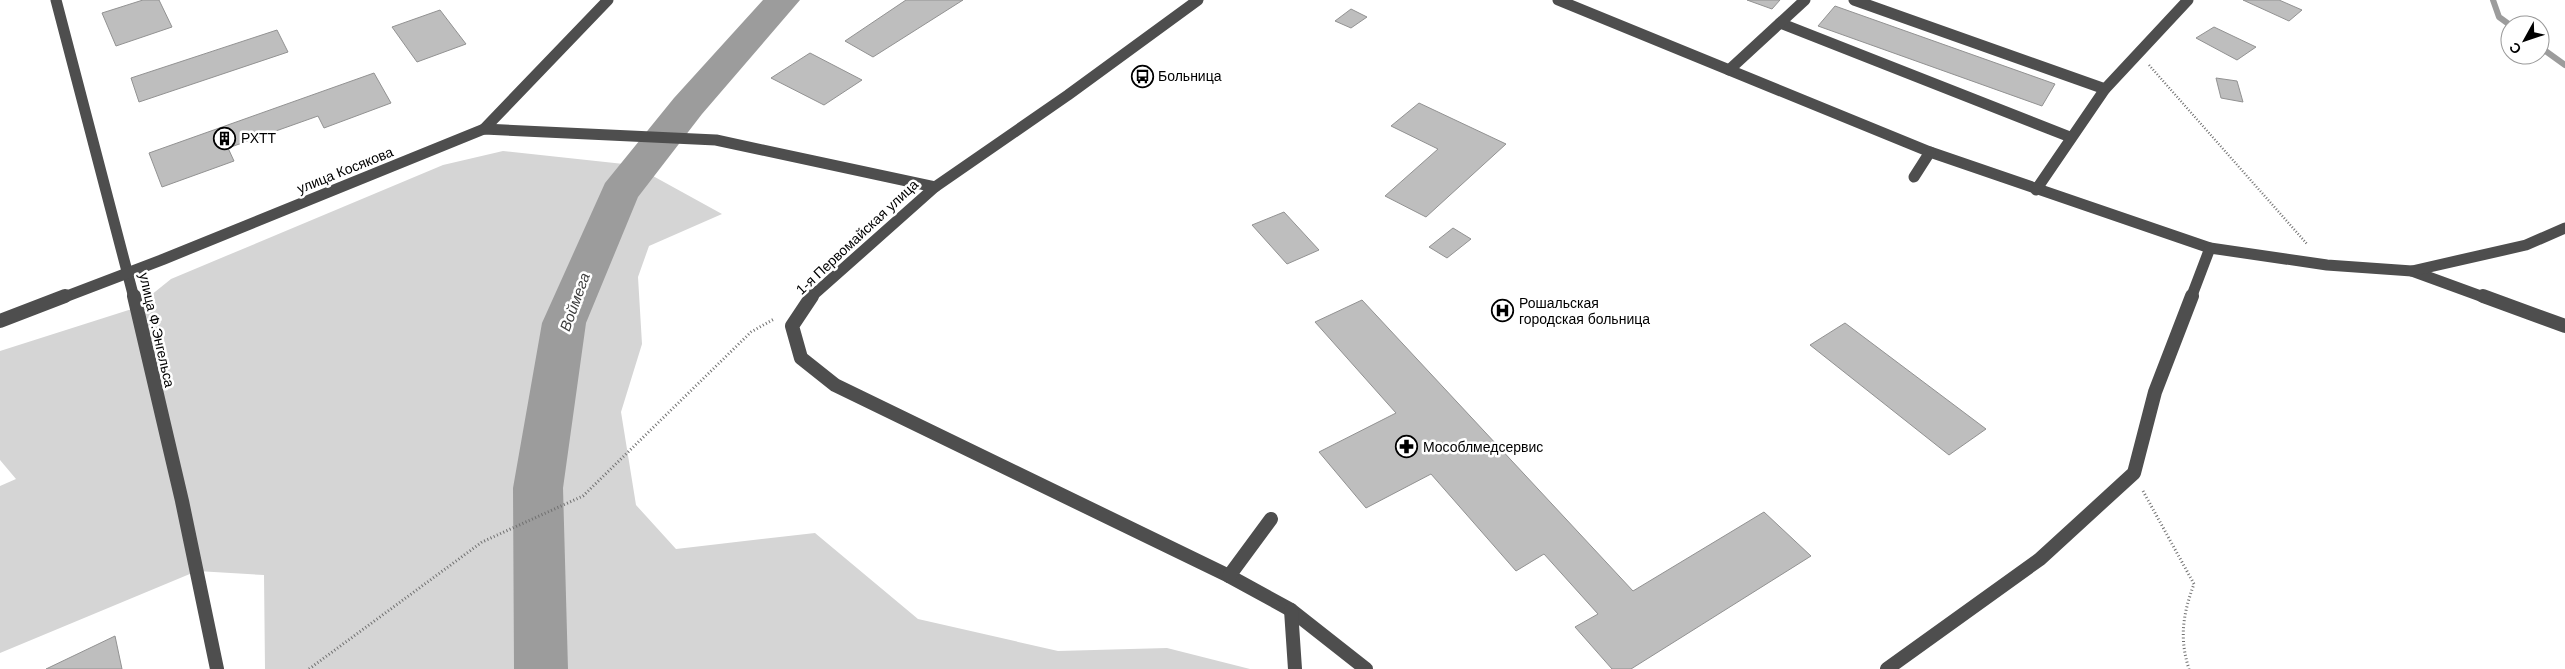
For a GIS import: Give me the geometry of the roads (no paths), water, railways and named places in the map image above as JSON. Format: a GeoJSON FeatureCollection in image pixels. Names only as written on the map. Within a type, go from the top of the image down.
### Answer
{"type":"FeatureCollection","features":[{"type":"Feature","properties":{"kind":"street","name":"улица Ф.Энгельса"},"geometry":{"type":"LineString","coordinates":[[56,0],[94,135],[128,273],[217,669]]}},
{"type":"Feature","properties":{"kind":"street"},"geometry":{"type":"LineString","coordinates":[[484,129],[608,0]]}},
{"type":"Feature","properties":{"kind":"street","name":"1-я Первомайская улица"},"geometry":{"type":"LineString","coordinates":[[1198,0],[1068,95],[935,187],[810,298],[792,326],[801,358],[835,385],[1229,576],[1291,610],[1366,669]]}},
{"type":"Feature","properties":{"kind":"street"},"geometry":{"type":"LineString","coordinates":[[1558,0],[1930,152],[2036,190],[2210,248],[2327,265],[2412,271],[2565,326]]}},
{"type":"Feature","properties":{"kind":"street"},"geometry":{"type":"LineString","coordinates":[[1729,70],[1805,0]]}},
{"type":"Feature","properties":{"kind":"street"},"geometry":{"type":"LineString","coordinates":[[1854,0],[2105,89]]}},
{"type":"Feature","properties":{"kind":"street"},"geometry":{"type":"LineString","coordinates":[[2036,190],[2070,137],[2105,89],[2140,54],[2188,0]]}},
{"type":"Feature","properties":{"kind":"street"},"geometry":{"type":"LineString","coordinates":[[1780,23],[2070,137]]}},
{"type":"Feature","properties":{"kind":"street","name":"улица Косякова"},"geometry":{"type":"LineString","coordinates":[[0,321],[128,273],[484,129],[716,140],[935,187]]}},
{"type":"Feature","properties":{"kind":"street"},"geometry":{"type":"LineString","coordinates":[[1914,177],[1930,152]]}},
{"type":"Feature","properties":{"kind":"street"},"geometry":{"type":"LineString","coordinates":[[2412,271],[2526,245],[2565,228]]}},
{"type":"Feature","properties":{"kind":"street"},"geometry":{"type":"LineString","coordinates":[[1887,669],[2040,559],[2134,473],[2155,392],[2210,248]]}},
{"type":"Feature","properties":{"kind":"street"},"geometry":{"type":"LineString","coordinates":[[1229,576],[1271,519]]}},
{"type":"Feature","properties":{"kind":"street"},"geometry":{"type":"LineString","coordinates":[[1291,610],[1295,669]]}},
{"type":"Feature","properties":{"kind":"waterway","name":"Воймега"},"geometry":{"type":"LineString","coordinates":[[541,669],[538,488],[564,323],[619,193],[688,106],[782,0]]}},
{"type":"Feature","properties":{"kind":"waterway"},"geometry":{"type":"LineString","coordinates":[[2493,0],[2500,18]]}},
{"type":"Feature","properties":{"kind":"waterway"},"geometry":{"type":"LineString","coordinates":[[2550,54],[2565,65]]}},
{"type":"Feature","properties":{"kind":"place","name":"Больница"},"geometry":{"type":"Point","coordinates":[1142,76]}},
{"type":"Feature","properties":{"kind":"place","name":"РХТТ"},"geometry":{"type":"Point","coordinates":[225,138]}},
{"type":"Feature","properties":{"kind":"place","name":"Рошальская городская больница"},"geometry":{"type":"Point","coordinates":[1503,311]}},
{"type":"Feature","properties":{"kind":"place","name":"Мособлмедсервис"},"geometry":{"type":"Point","coordinates":[1407,447]}}]}
